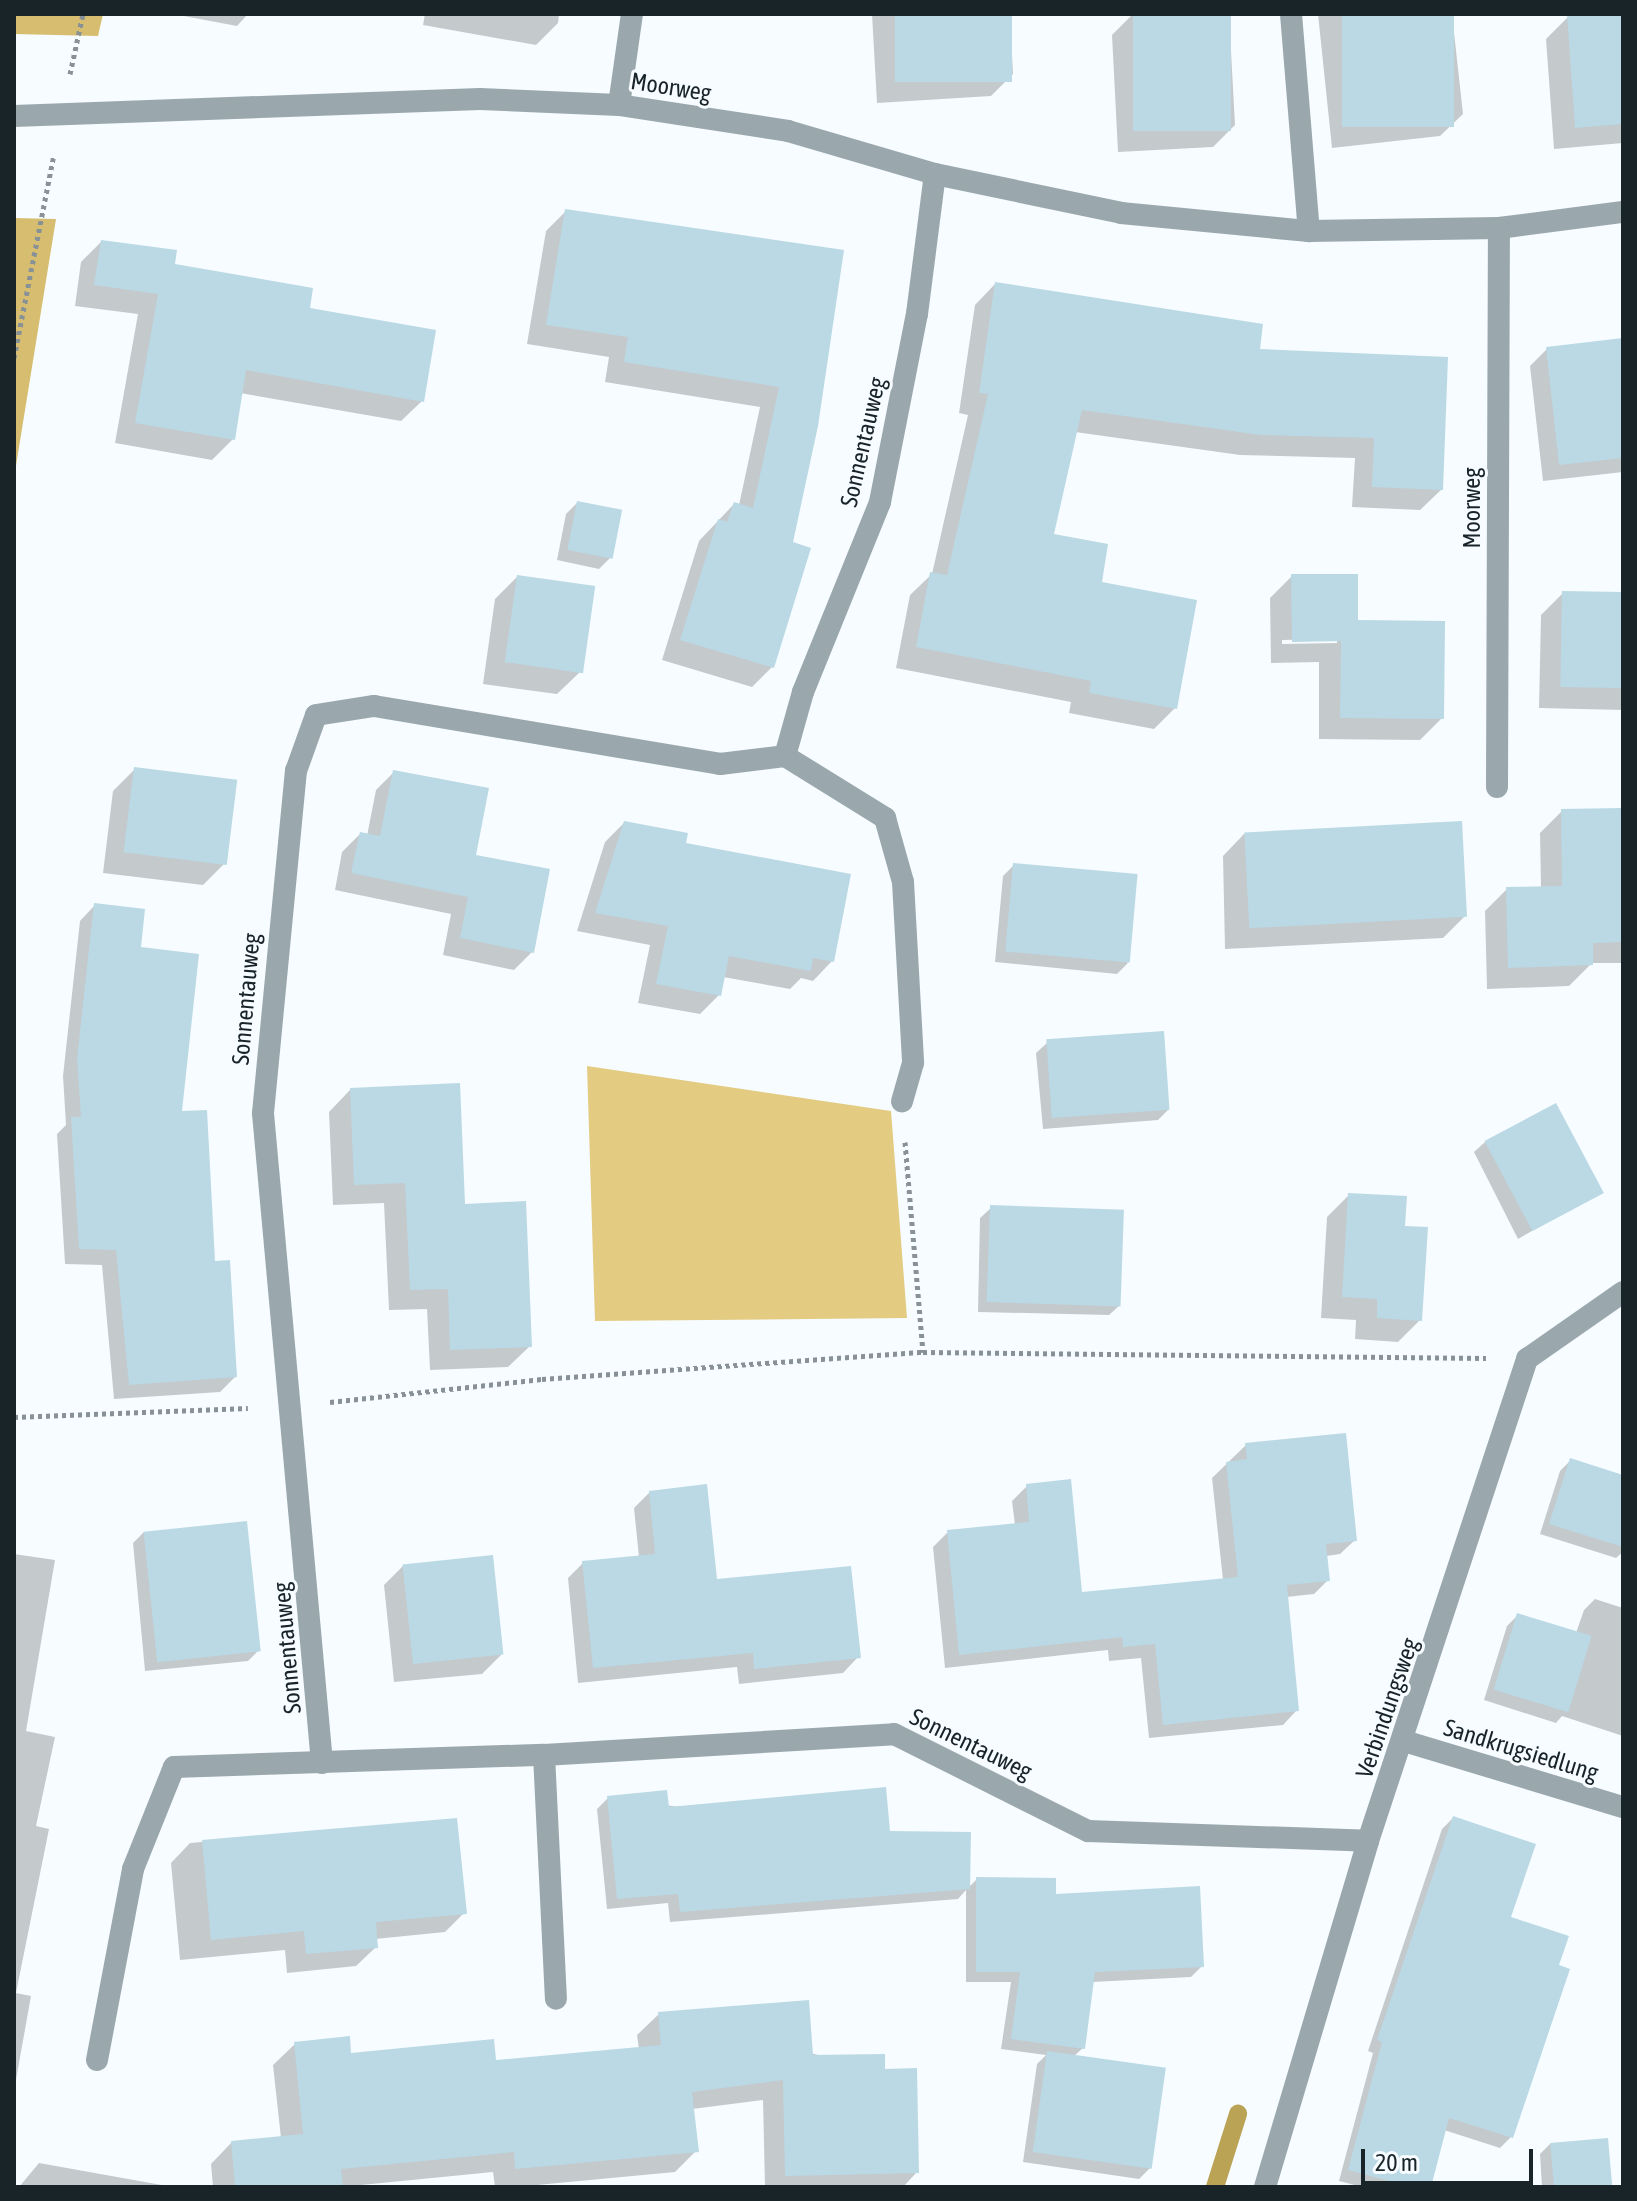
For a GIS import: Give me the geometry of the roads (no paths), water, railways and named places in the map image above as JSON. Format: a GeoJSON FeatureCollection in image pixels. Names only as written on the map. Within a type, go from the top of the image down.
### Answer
{"type":"FeatureCollection","features":[{"type":"Feature","properties":{"kind":"street"},"geometry":{"type":"LineString","coordinates":[[619,105],[632,14]]}},
{"type":"Feature","properties":{"kind":"street"},"geometry":{"type":"LineString","coordinates":[[1291,14],[1309,231]]}},
{"type":"Feature","properties":{"kind":"street","name":"Moorweg"},"geometry":{"type":"LineString","coordinates":[[14,116],[480,99],[619,105],[788,131],[935,174],[1121,213],[1309,231],[1499,228],[1623,212]]}},
{"type":"Feature","properties":{"kind":"street","name":"Sonnentauweg"},"geometry":{"type":"LineString","coordinates":[[322,1763],[293,1407],[263,1113],[296,771],[316,715],[374,706],[720,764],[785,756],[803,692],[880,502],[917,314],[935,174]]}},
{"type":"Feature","properties":{"kind":"street","name":"Moorweg"},"geometry":{"type":"LineString","coordinates":[[1497,787],[1499,228]]}},
{"type":"Feature","properties":{"kind":"street"},"geometry":{"type":"LineString","coordinates":[[785,756],[885,818],[903,882],[913,1063],[902,1101]]}},
{"type":"Feature","properties":{"kind":"street","name":"Verbindungsweg"},"geometry":{"type":"LineString","coordinates":[[1265,2187],[1368,1841],[1404,1741],[1527,1359],[1623,1292]]}},
{"type":"Feature","properties":{"kind":"street","name":"Sonnentauweg"},"geometry":{"type":"LineString","coordinates":[[97,2060],[133,1869],[174,1767],[544,1755],[894,1734],[1088,1831],[1368,1841]]}},
{"type":"Feature","properties":{"kind":"street","name":"Sandkrugsiedlung"},"geometry":{"type":"LineString","coordinates":[[1404,1741],[1623,1807]]}},
{"type":"Feature","properties":{"kind":"street"},"geometry":{"type":"LineString","coordinates":[[544,1755],[556,1999]]}},
{"type":"Feature","properties":{"kind":"waterway"},"geometry":{"type":"LineString","coordinates":[[1215,2187],[1238,2114]]}}]}
